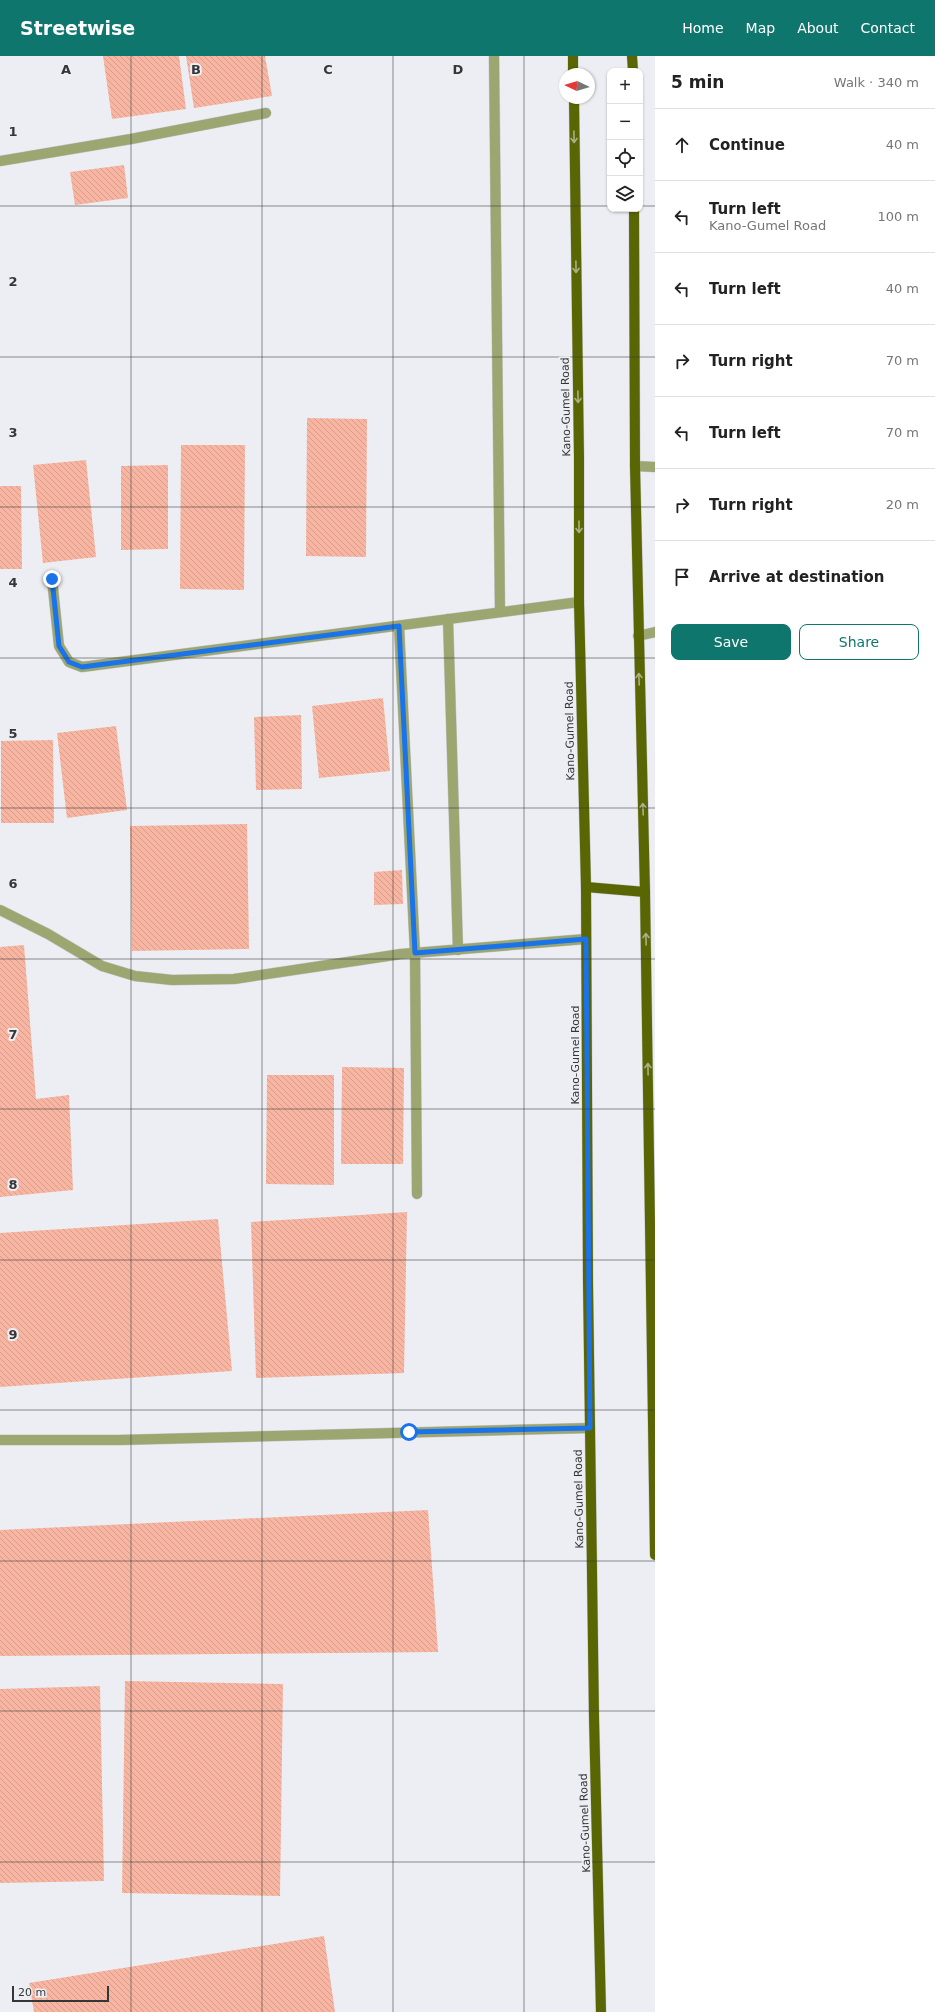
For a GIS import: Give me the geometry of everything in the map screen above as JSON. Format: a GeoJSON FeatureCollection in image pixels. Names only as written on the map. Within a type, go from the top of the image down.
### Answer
{"type":"FeatureCollection","features":[{"type":"Feature","properties":{"kind":"main road"},"geometry":{"type":"LineString","coordinates":[[573,56],[573,68]]}},
{"type":"Feature","properties":{"kind":"main road"},"geometry":{"type":"LineString","coordinates":[[632,56],[632,68]]}},
{"type":"Feature","properties":{"kind":"main road","name":"Kano-Gumel Road"},"geometry":{"type":"LineString","coordinates":[[574,104],[579,458],[579,602],[586,887],[590,1428],[594,1717],[601,2012]]}},
{"type":"Feature","properties":{"kind":"main road"},"geometry":{"type":"LineString","coordinates":[[634,212],[638,636],[645,892],[655,1556]]}},
{"type":"Feature","properties":{"kind":"main road"},"geometry":{"type":"LineString","coordinates":[[586,887],[645,892]]}},
{"type":"Feature","properties":{"kind":"street"},"geometry":{"type":"LineString","coordinates":[[494,56],[500,612]]}},
{"type":"Feature","properties":{"kind":"street"},"geometry":{"type":"LineString","coordinates":[[0,161],[131,139],[266,113]]}},
{"type":"Feature","properties":{"kind":"street"},"geometry":{"type":"LineString","coordinates":[[636,466],[655,467]]}},
{"type":"Feature","properties":{"kind":"street"},"geometry":{"type":"LineString","coordinates":[[52,579],[59,646],[69,662],[82,667],[579,602]]}},
{"type":"Feature","properties":{"kind":"street"},"geometry":{"type":"LineString","coordinates":[[448,619],[458,950]]}},
{"type":"Feature","properties":{"kind":"street"},"geometry":{"type":"LineString","coordinates":[[399,626],[415,953],[417,1194]]}},
{"type":"Feature","properties":{"kind":"street"},"geometry":{"type":"LineString","coordinates":[[638,636],[655,632]]}},
{"type":"Feature","properties":{"kind":"street"},"geometry":{"type":"LineString","coordinates":[[0,910],[48,934],[102,966],[135,976],[172,980],[234,980],[415,953],[586,939]]}},
{"type":"Feature","properties":{"kind":"street"},"geometry":{"type":"LineString","coordinates":[[0,1440],[118,1440],[590,1428]]}},
{"type":"Feature","properties":{"kind":"building"},"geometry":{"type":"Polygon","coordinates":[[[103,56],[179,56],[186,109],[112,119],[103,56]]]}},
{"type":"Feature","properties":{"kind":"building"},"geometry":{"type":"Polygon","coordinates":[[[186,56],[265,56],[272,96],[194,108],[186,56]]]}},
{"type":"Feature","properties":{"kind":"building"},"geometry":{"type":"Polygon","coordinates":[[[124,165],[128,198],[75,205],[70,172],[124,165]]]}},
{"type":"Feature","properties":{"kind":"building"},"geometry":{"type":"Polygon","coordinates":[[[307,418],[367,419],[366,557],[306,556],[307,418]]]}},
{"type":"Feature","properties":{"kind":"building"},"geometry":{"type":"Polygon","coordinates":[[[181,445],[245,445],[244,590],[180,589],[181,445]]]}},
{"type":"Feature","properties":{"kind":"building"},"geometry":{"type":"Polygon","coordinates":[[[86,460],[96,557],[43,563],[33,465],[86,460]]]}},
{"type":"Feature","properties":{"kind":"building"},"geometry":{"type":"Polygon","coordinates":[[[168,465],[168,549],[121,550],[121,466],[168,465]]]}},
{"type":"Feature","properties":{"kind":"building"},"geometry":{"type":"Polygon","coordinates":[[[0,486],[21,486],[22,569],[0,569],[0,486]]]}},
{"type":"Feature","properties":{"kind":"building"},"geometry":{"type":"Polygon","coordinates":[[[383,698],[390,771],[319,778],[312,706],[383,698]]]}},
{"type":"Feature","properties":{"kind":"building"},"geometry":{"type":"Polygon","coordinates":[[[301,715],[302,789],[256,790],[254,717],[301,715]]]}},
{"type":"Feature","properties":{"kind":"building"},"geometry":{"type":"Polygon","coordinates":[[[116,726],[127,810],[67,818],[57,733],[116,726]]]}},
{"type":"Feature","properties":{"kind":"building"},"geometry":{"type":"Polygon","coordinates":[[[53,740],[54,823],[1,823],[1,741],[53,740]]]}},
{"type":"Feature","properties":{"kind":"building"},"geometry":{"type":"Polygon","coordinates":[[[247,824],[249,949],[132,951],[130,826],[247,824]]]}},
{"type":"Feature","properties":{"kind":"building"},"geometry":{"type":"Polygon","coordinates":[[[402,870],[403,904],[374,905],[374,872],[402,870]]]}},
{"type":"Feature","properties":{"kind":"building"},"geometry":{"type":"Polygon","coordinates":[[[24,945],[36,1099],[69,1095],[73,1190],[0,1197],[0,947],[24,945]]]}},
{"type":"Feature","properties":{"kind":"building"},"geometry":{"type":"Polygon","coordinates":[[[342,1067],[404,1068],[403,1164],[341,1164],[342,1067]]]}},
{"type":"Feature","properties":{"kind":"building"},"geometry":{"type":"Polygon","coordinates":[[[267,1075],[334,1075],[334,1185],[266,1184],[267,1075]]]}},
{"type":"Feature","properties":{"kind":"building"},"geometry":{"type":"Polygon","coordinates":[[[407,1212],[404,1373],[256,1378],[251,1222],[407,1212]]]}},
{"type":"Feature","properties":{"kind":"building"},"geometry":{"type":"Polygon","coordinates":[[[218,1219],[232,1371],[0,1387],[0,1233],[218,1219]]]}},
{"type":"Feature","properties":{"kind":"building"},"geometry":{"type":"Polygon","coordinates":[[[428,1510],[438,1652],[0,1656],[0,1530],[428,1510]]]}},
{"type":"Feature","properties":{"kind":"building"},"geometry":{"type":"Polygon","coordinates":[[[125,1681],[283,1684],[280,1896],[122,1893],[125,1681]]]}},
{"type":"Feature","properties":{"kind":"building"},"geometry":{"type":"Polygon","coordinates":[[[100,1686],[104,1881],[0,1883],[0,1689],[100,1686]]]}},
{"type":"Feature","properties":{"kind":"building"},"geometry":{"type":"Polygon","coordinates":[[[324,1936],[335,2012],[34,2012],[29,1983],[324,1936]]]}},
{"type":"Feature","properties":{"kind":"route"},"geometry":{"type":"LineString","coordinates":[[52,579],[59,646],[69,662],[82,667],[102,666],[399,626],[415,953],[586,939],[590,1428],[409,1432]]}}]}
